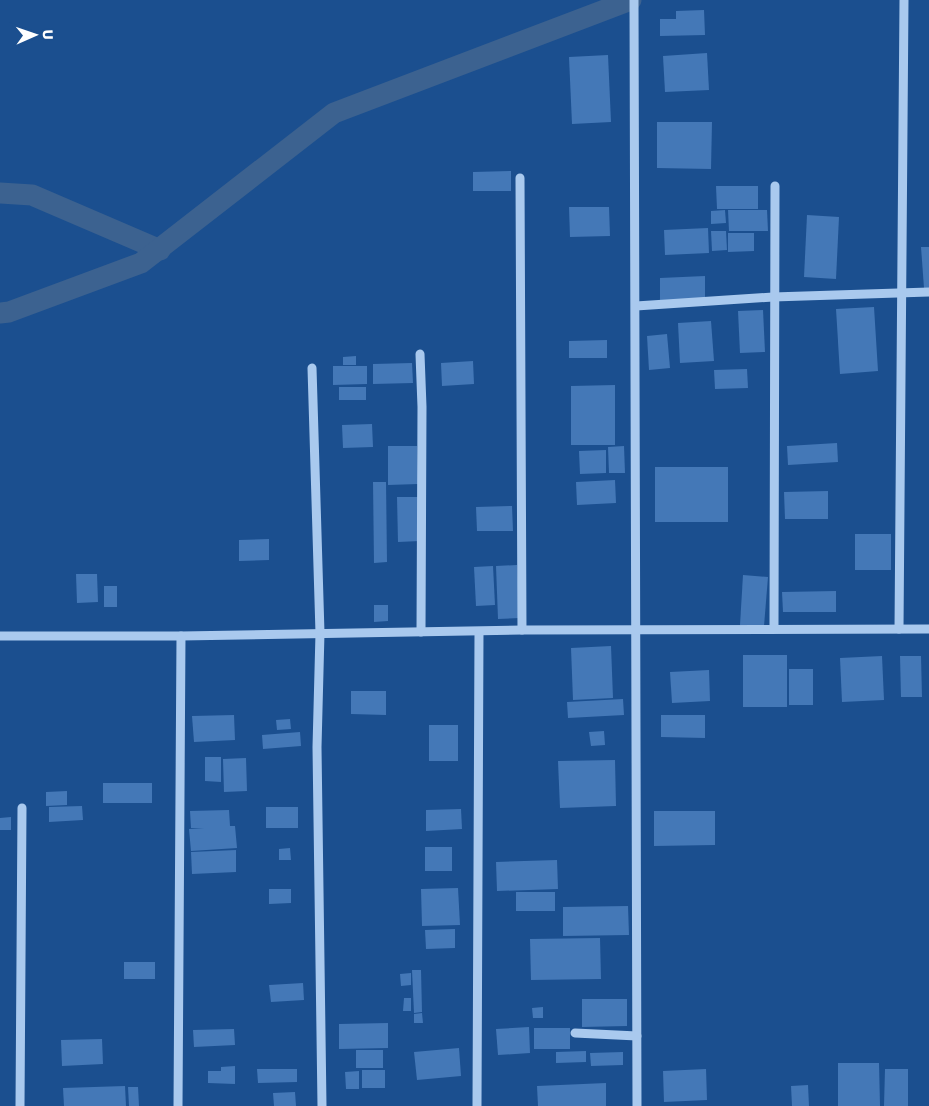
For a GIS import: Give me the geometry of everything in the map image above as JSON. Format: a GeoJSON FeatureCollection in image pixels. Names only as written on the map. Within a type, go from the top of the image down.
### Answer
{"type":"FeatureCollection","features":[{"type":"Feature","properties":{"kind":"street"},"geometry":{"type":"LineString","coordinates":[[634,0],[637,1106]]}},
{"type":"Feature","properties":{"kind":"street"},"geometry":{"type":"LineString","coordinates":[[899,630],[904,0]]}},
{"type":"Feature","properties":{"kind":"street"},"geometry":{"type":"LineString","coordinates":[[520,178],[522,630]]}},
{"type":"Feature","properties":{"kind":"street"},"geometry":{"type":"LineString","coordinates":[[774,629],[773,297],[775,186]]}},
{"type":"Feature","properties":{"kind":"street"},"geometry":{"type":"LineString","coordinates":[[636,306],[773,297],[929,292]]}},
{"type":"Feature","properties":{"kind":"street"},"geometry":{"type":"LineString","coordinates":[[420,354],[422,407],[421,632]]}},
{"type":"Feature","properties":{"kind":"street"},"geometry":{"type":"LineString","coordinates":[[312,368],[320,633],[317,747],[322,1106]]}},
{"type":"Feature","properties":{"kind":"street"},"geometry":{"type":"LineString","coordinates":[[0,636],[181,636],[522,630],[929,630]]}},
{"type":"Feature","properties":{"kind":"street"},"geometry":{"type":"LineString","coordinates":[[477,1106],[479,632]]}},
{"type":"Feature","properties":{"kind":"street"},"geometry":{"type":"LineString","coordinates":[[178,1106],[181,636]]}},
{"type":"Feature","properties":{"kind":"street"},"geometry":{"type":"LineString","coordinates":[[20,1106],[22,808]]}},
{"type":"Feature","properties":{"kind":"street"},"geometry":{"type":"LineString","coordinates":[[575,1033],[637,1036]]}},
{"type":"Feature","properties":{"kind":"building"},"geometry":{"type":"Polygon","coordinates":[[[704,10],[705,35],[660,36],[660,19],[676,19],[676,11],[704,10]]]}},
{"type":"Feature","properties":{"kind":"building"},"geometry":{"type":"Polygon","coordinates":[[[707,53],[709,90],[665,92],[663,56],[707,53]]]}},
{"type":"Feature","properties":{"kind":"building"},"geometry":{"type":"Polygon","coordinates":[[[608,55],[611,122],[572,124],[569,57],[608,55]]]}},
{"type":"Feature","properties":{"kind":"building"},"geometry":{"type":"Polygon","coordinates":[[[657,122],[712,122],[711,169],[657,168],[657,122]]]}},
{"type":"Feature","properties":{"kind":"building"},"geometry":{"type":"Polygon","coordinates":[[[511,171],[511,191],[473,191],[473,172],[511,171]]]}},
{"type":"Feature","properties":{"kind":"building"},"geometry":{"type":"Polygon","coordinates":[[[716,186],[758,186],[758,209],[717,209],[716,186]]]}},
{"type":"Feature","properties":{"kind":"building"},"geometry":{"type":"Polygon","coordinates":[[[569,207],[609,207],[610,236],[570,237],[569,207]]]}},
{"type":"Feature","properties":{"kind":"building"},"geometry":{"type":"Polygon","coordinates":[[[725,210],[726,223],[711,224],[711,211],[725,210]]]}},
{"type":"Feature","properties":{"kind":"building"},"geometry":{"type":"Polygon","coordinates":[[[728,210],[767,210],[768,231],[729,231],[728,210]]]}},
{"type":"Feature","properties":{"kind":"building"},"geometry":{"type":"Polygon","coordinates":[[[807,215],[839,217],[836,279],[804,277],[807,215]]]}},
{"type":"Feature","properties":{"kind":"building"},"geometry":{"type":"Polygon","coordinates":[[[708,228],[709,253],[665,255],[664,230],[708,228]]]}},
{"type":"Feature","properties":{"kind":"building"},"geometry":{"type":"Polygon","coordinates":[[[711,231],[726,231],[727,250],[712,251],[711,231]]]}},
{"type":"Feature","properties":{"kind":"building"},"geometry":{"type":"Polygon","coordinates":[[[728,233],[754,233],[754,251],[728,252],[728,233]]]}},
{"type":"Feature","properties":{"kind":"building"},"geometry":{"type":"Polygon","coordinates":[[[921,247],[929,247],[929,288],[924,288],[921,247]]]}},
{"type":"Feature","properties":{"kind":"building"},"geometry":{"type":"Polygon","coordinates":[[[705,276],[705,300],[660,302],[660,278],[705,276]]]}},
{"type":"Feature","properties":{"kind":"building"},"geometry":{"type":"Polygon","coordinates":[[[874,307],[878,371],[840,374],[836,309],[874,307]]]}},
{"type":"Feature","properties":{"kind":"building"},"geometry":{"type":"Polygon","coordinates":[[[763,310],[765,352],[740,353],[738,311],[763,310]]]}},
{"type":"Feature","properties":{"kind":"building"},"geometry":{"type":"Polygon","coordinates":[[[711,321],[714,361],[680,363],[678,323],[711,321]]]}},
{"type":"Feature","properties":{"kind":"building"},"geometry":{"type":"Polygon","coordinates":[[[667,334],[670,368],[649,370],[647,336],[667,334]]]}},
{"type":"Feature","properties":{"kind":"building"},"geometry":{"type":"Polygon","coordinates":[[[607,340],[607,358],[569,358],[569,341],[607,340]]]}},
{"type":"Feature","properties":{"kind":"building"},"geometry":{"type":"Polygon","coordinates":[[[356,356],[356,365],[343,365],[343,357],[356,356]]]}},
{"type":"Feature","properties":{"kind":"building"},"geometry":{"type":"Polygon","coordinates":[[[473,361],[474,384],[442,386],[441,363],[473,361]]]}},
{"type":"Feature","properties":{"kind":"building"},"geometry":{"type":"Polygon","coordinates":[[[412,363],[413,383],[373,384],[373,364],[412,363]]]}},
{"type":"Feature","properties":{"kind":"building"},"geometry":{"type":"Polygon","coordinates":[[[333,366],[367,366],[367,384],[333,385],[333,366]]]}},
{"type":"Feature","properties":{"kind":"building"},"geometry":{"type":"Polygon","coordinates":[[[747,369],[748,388],[715,389],[714,370],[747,369]]]}},
{"type":"Feature","properties":{"kind":"building"},"geometry":{"type":"Polygon","coordinates":[[[615,385],[615,445],[571,445],[571,386],[615,385]]]}},
{"type":"Feature","properties":{"kind":"building"},"geometry":{"type":"Polygon","coordinates":[[[339,387],[366,387],[366,400],[339,400],[339,387]]]}},
{"type":"Feature","properties":{"kind":"building"},"geometry":{"type":"Polygon","coordinates":[[[372,424],[373,447],[343,448],[342,425],[372,424]]]}},
{"type":"Feature","properties":{"kind":"building"},"geometry":{"type":"Polygon","coordinates":[[[837,443],[838,462],[788,465],[787,446],[837,443]]]}},
{"type":"Feature","properties":{"kind":"building"},"geometry":{"type":"Polygon","coordinates":[[[388,446],[417,446],[418,484],[388,485],[388,446]]]}},
{"type":"Feature","properties":{"kind":"building"},"geometry":{"type":"Polygon","coordinates":[[[624,446],[625,473],[609,473],[608,447],[624,446]]]}},
{"type":"Feature","properties":{"kind":"building"},"geometry":{"type":"Polygon","coordinates":[[[606,450],[606,473],[580,474],[579,451],[606,450]]]}},
{"type":"Feature","properties":{"kind":"building"},"geometry":{"type":"Polygon","coordinates":[[[655,467],[728,467],[728,522],[655,522],[655,467]]]}},
{"type":"Feature","properties":{"kind":"building"},"geometry":{"type":"Polygon","coordinates":[[[615,480],[616,503],[577,505],[576,482],[615,480]]]}},
{"type":"Feature","properties":{"kind":"building"},"geometry":{"type":"Polygon","coordinates":[[[373,482],[386,482],[387,562],[374,563],[373,482]]]}},
{"type":"Feature","properties":{"kind":"building"},"geometry":{"type":"Polygon","coordinates":[[[828,491],[828,519],[785,519],[784,492],[828,491]]]}},
{"type":"Feature","properties":{"kind":"building"},"geometry":{"type":"Polygon","coordinates":[[[397,497],[419,497],[420,541],[398,542],[397,497]]]}},
{"type":"Feature","properties":{"kind":"building"},"geometry":{"type":"Polygon","coordinates":[[[512,506],[513,531],[477,531],[476,507],[512,506]]]}},
{"type":"Feature","properties":{"kind":"building"},"geometry":{"type":"Polygon","coordinates":[[[855,534],[891,534],[891,570],[855,570],[855,534]]]}},
{"type":"Feature","properties":{"kind":"building"},"geometry":{"type":"Polygon","coordinates":[[[269,539],[269,560],[239,561],[239,540],[269,539]]]}},
{"type":"Feature","properties":{"kind":"building"},"geometry":{"type":"Polygon","coordinates":[[[517,565],[520,618],[498,619],[496,566],[517,565]]]}},
{"type":"Feature","properties":{"kind":"building"},"geometry":{"type":"Polygon","coordinates":[[[493,566],[495,605],[476,606],[474,567],[493,566]]]}},
{"type":"Feature","properties":{"kind":"building"},"geometry":{"type":"Polygon","coordinates":[[[76,574],[97,574],[98,602],[77,603],[76,574]]]}},
{"type":"Feature","properties":{"kind":"building"},"geometry":{"type":"Polygon","coordinates":[[[743,575],[768,577],[764,626],[740,625],[743,575]]]}},
{"type":"Feature","properties":{"kind":"building"},"geometry":{"type":"Polygon","coordinates":[[[104,586],[117,586],[117,607],[104,607],[104,586]]]}},
{"type":"Feature","properties":{"kind":"building"},"geometry":{"type":"Polygon","coordinates":[[[836,591],[836,612],[783,612],[782,592],[836,591]]]}},
{"type":"Feature","properties":{"kind":"building"},"geometry":{"type":"Polygon","coordinates":[[[374,605],[388,605],[388,621],[374,622],[374,605]]]}},
{"type":"Feature","properties":{"kind":"building"},"geometry":{"type":"Polygon","coordinates":[[[611,646],[613,698],[573,700],[571,648],[611,646]]]}},
{"type":"Feature","properties":{"kind":"building"},"geometry":{"type":"Polygon","coordinates":[[[743,655],[787,655],[787,707],[743,707],[743,655]]]}},
{"type":"Feature","properties":{"kind":"building"},"geometry":{"type":"Polygon","coordinates":[[[882,656],[884,700],[842,702],[840,658],[882,656]]]}},
{"type":"Feature","properties":{"kind":"building"},"geometry":{"type":"Polygon","coordinates":[[[900,656],[921,656],[922,697],[901,697],[900,656]]]}},
{"type":"Feature","properties":{"kind":"building"},"geometry":{"type":"Polygon","coordinates":[[[789,669],[813,669],[813,705],[789,705],[789,669]]]}},
{"type":"Feature","properties":{"kind":"building"},"geometry":{"type":"Polygon","coordinates":[[[709,670],[710,701],[672,703],[670,672],[709,670]]]}},
{"type":"Feature","properties":{"kind":"building"},"geometry":{"type":"Polygon","coordinates":[[[351,691],[386,691],[386,715],[351,714],[351,691]]]}},
{"type":"Feature","properties":{"kind":"building"},"geometry":{"type":"Polygon","coordinates":[[[623,699],[624,715],[568,718],[567,702],[623,699]]]}},
{"type":"Feature","properties":{"kind":"building"},"geometry":{"type":"Polygon","coordinates":[[[234,715],[235,740],[194,742],[192,716],[234,715]]]}},
{"type":"Feature","properties":{"kind":"building"},"geometry":{"type":"Polygon","coordinates":[[[661,715],[705,715],[705,738],[661,737],[661,715]]]}},
{"type":"Feature","properties":{"kind":"building"},"geometry":{"type":"Polygon","coordinates":[[[290,719],[291,729],[277,730],[276,720],[290,719]]]}},
{"type":"Feature","properties":{"kind":"building"},"geometry":{"type":"Polygon","coordinates":[[[429,725],[458,725],[458,761],[429,761],[429,725]]]}},
{"type":"Feature","properties":{"kind":"building"},"geometry":{"type":"Polygon","coordinates":[[[604,731],[605,745],[591,746],[589,732],[604,731]]]}},
{"type":"Feature","properties":{"kind":"building"},"geometry":{"type":"Polygon","coordinates":[[[300,732],[301,746],[263,749],[262,735],[300,732]]]}},
{"type":"Feature","properties":{"kind":"building"},"geometry":{"type":"Polygon","coordinates":[[[205,757],[221,757],[221,782],[205,781],[205,757]]]}},
{"type":"Feature","properties":{"kind":"building"},"geometry":{"type":"Polygon","coordinates":[[[246,758],[247,791],[224,792],[223,759],[246,758]]]}},
{"type":"Feature","properties":{"kind":"building"},"geometry":{"type":"Polygon","coordinates":[[[615,760],[616,806],[560,808],[558,761],[615,760]]]}},
{"type":"Feature","properties":{"kind":"building"},"geometry":{"type":"Polygon","coordinates":[[[103,783],[152,783],[152,803],[103,803],[103,783]]]}},
{"type":"Feature","properties":{"kind":"building"},"geometry":{"type":"Polygon","coordinates":[[[67,791],[67,805],[46,806],[46,792],[67,791]]]}},
{"type":"Feature","properties":{"kind":"building"},"geometry":{"type":"Polygon","coordinates":[[[82,806],[83,820],[49,822],[49,807],[82,806]]]}},
{"type":"Feature","properties":{"kind":"building"},"geometry":{"type":"Polygon","coordinates":[[[266,807],[298,807],[298,828],[266,828],[266,807]]]}},
{"type":"Feature","properties":{"kind":"building"},"geometry":{"type":"Polygon","coordinates":[[[461,809],[462,829],[426,831],[426,810],[461,809]]]}},
{"type":"Feature","properties":{"kind":"building"},"geometry":{"type":"Polygon","coordinates":[[[229,810],[230,826],[235,826],[237,848],[191,851],[189,829],[204,828],[191,828],[190,811],[229,810]]]}},
{"type":"Feature","properties":{"kind":"building"},"geometry":{"type":"Polygon","coordinates":[[[654,811],[715,811],[715,845],[654,846],[654,811]]]}},
{"type":"Feature","properties":{"kind":"building"},"geometry":{"type":"Polygon","coordinates":[[[11,817],[11,830],[0,830],[0,818],[11,817]]]}},
{"type":"Feature","properties":{"kind":"building"},"geometry":{"type":"Polygon","coordinates":[[[425,847],[452,847],[452,871],[425,871],[425,847]]]}},
{"type":"Feature","properties":{"kind":"building"},"geometry":{"type":"Polygon","coordinates":[[[290,848],[291,860],[279,860],[279,849],[290,848]]]}},
{"type":"Feature","properties":{"kind":"building"},"geometry":{"type":"Polygon","coordinates":[[[236,850],[236,872],[192,874],[191,852],[236,850]]]}},
{"type":"Feature","properties":{"kind":"building"},"geometry":{"type":"Polygon","coordinates":[[[557,860],[558,889],[497,891],[496,862],[557,860]]]}},
{"type":"Feature","properties":{"kind":"building"},"geometry":{"type":"Polygon","coordinates":[[[458,888],[460,925],[422,926],[421,889],[458,888]]]}},
{"type":"Feature","properties":{"kind":"building"},"geometry":{"type":"Polygon","coordinates":[[[269,889],[291,889],[291,903],[269,904],[269,889]]]}},
{"type":"Feature","properties":{"kind":"building"},"geometry":{"type":"Polygon","coordinates":[[[516,892],[555,892],[555,911],[516,911],[516,892]]]}},
{"type":"Feature","properties":{"kind":"building"},"geometry":{"type":"Polygon","coordinates":[[[628,906],[629,935],[563,936],[563,907],[628,906]]]}},
{"type":"Feature","properties":{"kind":"building"},"geometry":{"type":"Polygon","coordinates":[[[455,929],[455,948],[426,949],[425,930],[455,929]]]}},
{"type":"Feature","properties":{"kind":"building"},"geometry":{"type":"Polygon","coordinates":[[[600,938],[601,979],[531,980],[530,939],[600,938]]]}},
{"type":"Feature","properties":{"kind":"building"},"geometry":{"type":"Polygon","coordinates":[[[124,962],[155,962],[155,979],[124,979],[124,962]]]}},
{"type":"Feature","properties":{"kind":"building"},"geometry":{"type":"Polygon","coordinates":[[[412,970],[421,970],[422,1012],[414,1013],[412,970]]]}},
{"type":"Feature","properties":{"kind":"building"},"geometry":{"type":"Polygon","coordinates":[[[411,973],[411,985],[401,986],[400,974],[411,973]]]}},
{"type":"Feature","properties":{"kind":"building"},"geometry":{"type":"Polygon","coordinates":[[[303,983],[304,1000],[271,1002],[269,985],[303,983]]]}},
{"type":"Feature","properties":{"kind":"building"},"geometry":{"type":"Polygon","coordinates":[[[404,998],[411,998],[411,1011],[403,1011],[404,998]]]}},
{"type":"Feature","properties":{"kind":"building"},"geometry":{"type":"Polygon","coordinates":[[[582,999],[627,999],[627,1026],[582,1027],[582,999]]]}},
{"type":"Feature","properties":{"kind":"building"},"geometry":{"type":"Polygon","coordinates":[[[543,1007],[543,1018],[533,1018],[532,1008],[543,1007]]]}},
{"type":"Feature","properties":{"kind":"building"},"geometry":{"type":"Polygon","coordinates":[[[422,1013],[423,1023],[414,1023],[414,1014],[422,1013]]]}},
{"type":"Feature","properties":{"kind":"building"},"geometry":{"type":"Polygon","coordinates":[[[388,1023],[388,1048],[339,1049],[339,1024],[388,1023]]]}},
{"type":"Feature","properties":{"kind":"building"},"geometry":{"type":"Polygon","coordinates":[[[529,1027],[530,1053],[498,1055],[496,1029],[529,1027]]]}},
{"type":"Feature","properties":{"kind":"building"},"geometry":{"type":"Polygon","coordinates":[[[534,1028],[570,1028],[570,1049],[534,1049],[534,1028]]]}},
{"type":"Feature","properties":{"kind":"building"},"geometry":{"type":"Polygon","coordinates":[[[234,1029],[235,1045],[194,1047],[193,1030],[234,1029]]]}},
{"type":"Feature","properties":{"kind":"building"},"geometry":{"type":"Polygon","coordinates":[[[102,1039],[103,1064],[62,1066],[61,1040],[102,1039]]]}},
{"type":"Feature","properties":{"kind":"building"},"geometry":{"type":"Polygon","coordinates":[[[459,1048],[461,1076],[417,1080],[414,1052],[459,1048]]]}},
{"type":"Feature","properties":{"kind":"building"},"geometry":{"type":"Polygon","coordinates":[[[356,1050],[383,1050],[383,1068],[356,1068],[356,1050]]]}},
{"type":"Feature","properties":{"kind":"building"},"geometry":{"type":"Polygon","coordinates":[[[586,1051],[586,1062],[556,1063],[556,1052],[586,1051]]]}},
{"type":"Feature","properties":{"kind":"building"},"geometry":{"type":"Polygon","coordinates":[[[623,1052],[623,1065],[591,1066],[590,1053],[623,1052]]]}},
{"type":"Feature","properties":{"kind":"building"},"geometry":{"type":"Polygon","coordinates":[[[838,1063],[879,1063],[880,1106],[838,1106],[838,1063]]]}},
{"type":"Feature","properties":{"kind":"building"},"geometry":{"type":"Polygon","coordinates":[[[235,1066],[235,1084],[208,1083],[208,1071],[221,1071],[221,1067],[235,1066]]]}},
{"type":"Feature","properties":{"kind":"building"},"geometry":{"type":"Polygon","coordinates":[[[257,1069],[297,1069],[297,1082],[258,1083],[257,1069]]]}},
{"type":"Feature","properties":{"kind":"building"},"geometry":{"type":"Polygon","coordinates":[[[706,1069],[707,1100],[664,1102],[663,1071],[706,1069]]]}},
{"type":"Feature","properties":{"kind":"building"},"geometry":{"type":"Polygon","coordinates":[[[885,1069],[908,1069],[908,1106],[884,1106],[885,1069]]]}},
{"type":"Feature","properties":{"kind":"building"},"geometry":{"type":"Polygon","coordinates":[[[362,1070],[385,1070],[385,1088],[362,1088],[362,1070]]]}},
{"type":"Feature","properties":{"kind":"building"},"geometry":{"type":"Polygon","coordinates":[[[359,1071],[359,1089],[346,1089],[345,1072],[359,1071]]]}},
{"type":"Feature","properties":{"kind":"building"},"geometry":{"type":"Polygon","coordinates":[[[606,1083],[606,1106],[538,1106],[537,1086],[606,1083]]]}},
{"type":"Feature","properties":{"kind":"building"},"geometry":{"type":"Polygon","coordinates":[[[808,1085],[809,1106],[792,1106],[791,1086],[808,1085]]]}},
{"type":"Feature","properties":{"kind":"building"},"geometry":{"type":"Polygon","coordinates":[[[125,1086],[126,1106],[64,1106],[63,1088],[125,1086]]]}},
{"type":"Feature","properties":{"kind":"building"},"geometry":{"type":"Polygon","coordinates":[[[128,1087],[138,1087],[139,1106],[129,1106],[128,1087]]]}},
{"type":"Feature","properties":{"kind":"building"},"geometry":{"type":"Polygon","coordinates":[[[295,1092],[296,1106],[274,1106],[273,1093],[295,1092]]]}},
{"type":"Feature","properties":{"kind":"waterway"},"geometry":{"type":"LineString","coordinates":[[0,313],[9,312],[141,263],[334,113],[631,0]]}},
{"type":"Feature","properties":{"kind":"waterway"},"geometry":{"type":"LineString","coordinates":[[0,193],[32,195],[160,250]]}}]}
